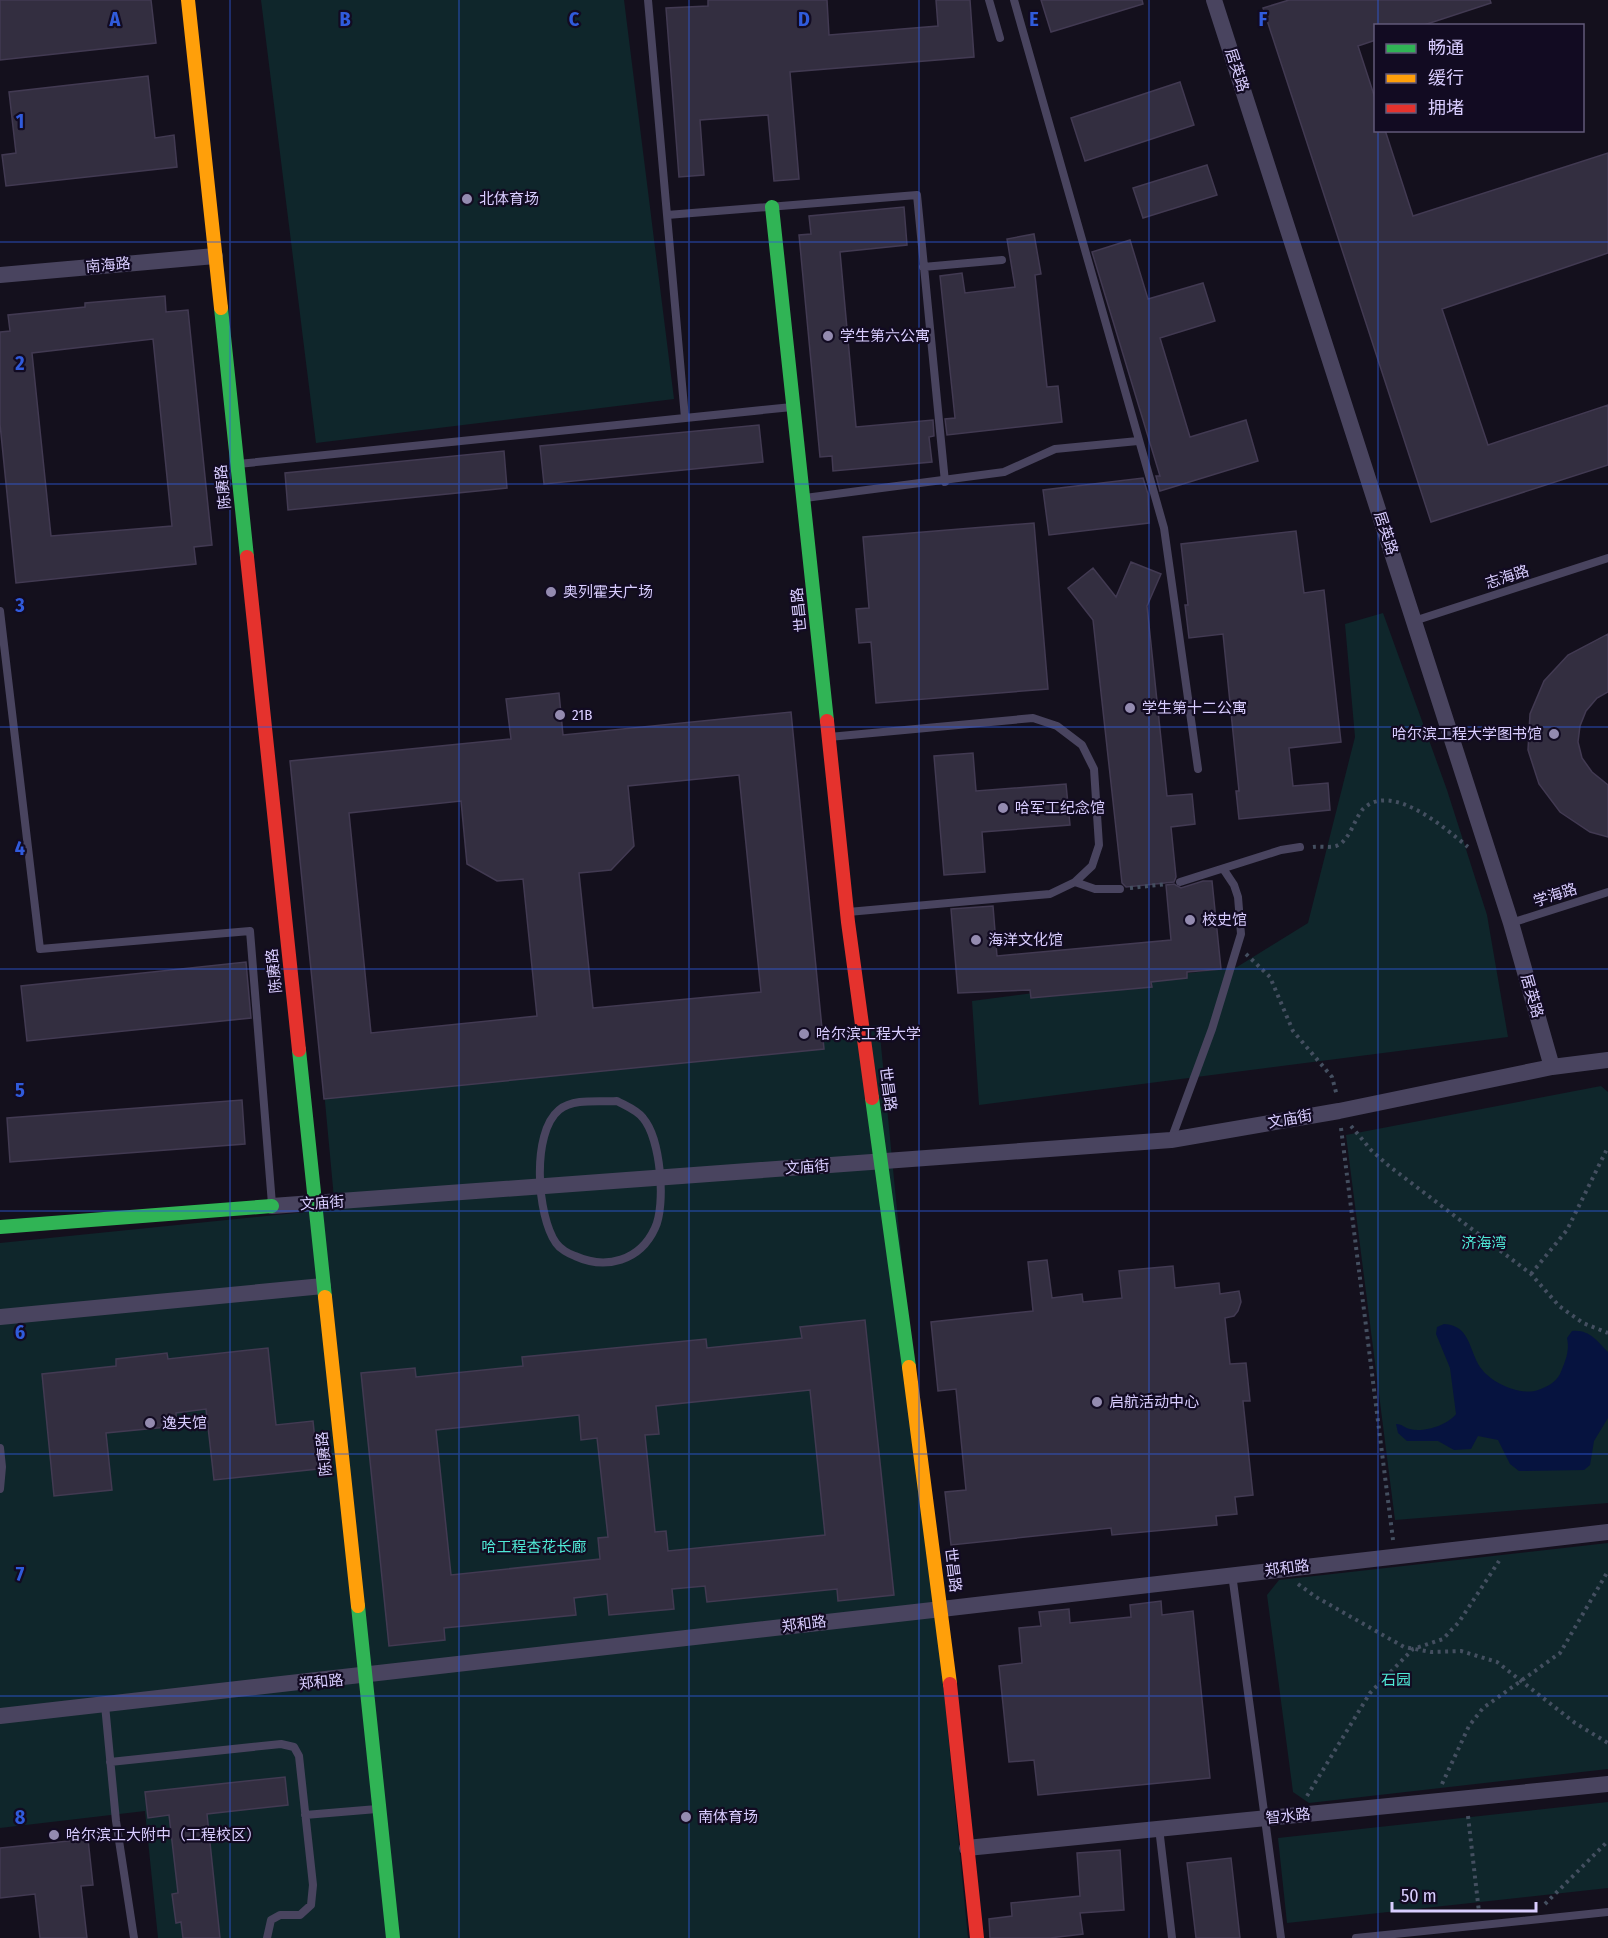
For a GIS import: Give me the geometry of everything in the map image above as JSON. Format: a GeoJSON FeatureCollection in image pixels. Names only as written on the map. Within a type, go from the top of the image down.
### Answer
{"type":"FeatureCollection","features":[{"type":"Feature","properties":{"kind":"street","name":"陈赓路"},"geometry":{"type":"LineString","coordinates":[[188,0],[393,1938]]}},
{"type":"Feature","properties":{"kind":"street","name":"居英路"},"geometry":{"type":"LineString","coordinates":[[1214,0],[1511,923],[1552,1067]]}},
{"type":"Feature","properties":{"kind":"street","name":"世昌路"},"geometry":{"type":"LineString","coordinates":[[772,207],[847,912],[941,1607],[977,1938]]}},
{"type":"Feature","properties":{"kind":"street","name":"南海路"},"geometry":{"type":"LineString","coordinates":[[0,275],[215,256]]}},
{"type":"Feature","properties":{"kind":"street","name":"文庙街"},"geometry":{"type":"LineString","coordinates":[[0,1227],[1171,1140],[1339,1111],[1552,1067],[1608,1060]]}},
{"type":"Feature","properties":{"kind":"street"},"geometry":{"type":"LineString","coordinates":[[0,1317],[323,1286]]}},
{"type":"Feature","properties":{"kind":"street","name":"郑和路"},"geometry":{"type":"LineString","coordinates":[[0,1716],[364,1677],[941,1607],[1608,1532]]}},
{"type":"Feature","properties":{"kind":"street","name":"智水路"},"geometry":{"type":"LineString","coordinates":[[967,1848],[1608,1784]]}},
{"type":"Feature","properties":{"kind":"lane"},"geometry":{"type":"LineString","coordinates":[[648,0],[685,418]]}},
{"type":"Feature","properties":{"kind":"lane"},"geometry":{"type":"LineString","coordinates":[[989,0],[1000,38]]}},
{"type":"Feature","properties":{"kind":"lane"},"geometry":{"type":"LineString","coordinates":[[1014,0],[1164,528],[1198,769]]}},
{"type":"Feature","properties":{"kind":"lane"},"geometry":{"type":"LineString","coordinates":[[667,215],[917,195],[945,482]]}},
{"type":"Feature","properties":{"kind":"lane"},"geometry":{"type":"LineString","coordinates":[[923,267],[1002,260]]}},
{"type":"Feature","properties":{"kind":"lane"},"geometry":{"type":"LineString","coordinates":[[237,464],[795,407]]}},
{"type":"Feature","properties":{"kind":"lane"},"geometry":{"type":"LineString","coordinates":[[804,498],[945,482],[1004,472],[1055,449],[1138,441]]}},
{"type":"Feature","properties":{"kind":"lane","name":"志海路"},"geometry":{"type":"LineString","coordinates":[[1414,621],[1608,558]]}},
{"type":"Feature","properties":{"kind":"lane"},"geometry":{"type":"LineString","coordinates":[[0,611],[40,949],[250,931],[272,1206]]}},
{"type":"Feature","properties":{"kind":"lane"},"geometry":{"type":"LineString","coordinates":[[829,737],[1033,718],[1057,726],[1082,745],[1094,769],[1099,845],[1092,866],[1075,882],[1050,894],[847,912]]}},
{"type":"Feature","properties":{"kind":"lane"},"geometry":{"type":"LineString","coordinates":[[1180,882],[1224,870],[1281,850],[1300,847]]}},
{"type":"Feature","properties":{"kind":"lane"},"geometry":{"type":"LineString","coordinates":[[1171,1140],[1238,950],[1241,934],[1238,897],[1234,885],[1224,870]]}},
{"type":"Feature","properties":{"kind":"lane"},"geometry":{"type":"LineString","coordinates":[[1075,882],[1095,889],[1120,889]]}},
{"type":"Feature","properties":{"kind":"lane","name":"学海路"},"geometry":{"type":"LineString","coordinates":[[1511,923],[1608,892]]}},
{"type":"Feature","properties":{"kind":"lane"},"geometry":{"type":"LineString","coordinates":[[617,1101],[644,1118],[652,1133],[659,1178],[662,1207],[655,1228],[636,1252],[629,1258],[610,1263],[589,1262],[556,1244],[544,1214],[539,1164],[548,1123],[560,1109],[576,1102],[617,1101]]}},
{"type":"Feature","properties":{"kind":"lane"},"geometry":{"type":"LineString","coordinates":[[0,1448],[0,1489]]}},
{"type":"Feature","properties":{"kind":"lane"},"geometry":{"type":"LineString","coordinates":[[1232,1574],[1281,1938]]}},
{"type":"Feature","properties":{"kind":"lane"},"geometry":{"type":"LineString","coordinates":[[105,1705],[116,1821],[134,1938]]}},
{"type":"Feature","properties":{"kind":"lane"},"geometry":{"type":"LineString","coordinates":[[110,1762],[282,1744],[294,1747],[299,1756],[313,1885],[311,1905],[300,1915],[280,1915],[271,1920],[267,1938]]}},
{"type":"Feature","properties":{"kind":"lane"},"geometry":{"type":"LineString","coordinates":[[305,1815],[379,1808]]}},
{"type":"Feature","properties":{"kind":"lane"},"geometry":{"type":"LineString","coordinates":[[1159,1828],[1172,1938]]}},
{"type":"Feature","properties":{"kind":"lane"},"geometry":{"type":"LineString","coordinates":[[1356,1938],[1608,1912]]}},
{"type":"Feature","properties":{"kind":"path"},"geometry":{"type":"LineString","coordinates":[[1300,847],[1336,846],[1343,841],[1363,809],[1372,803],[1384,800],[1402,802],[1418,810],[1492,866]]}},
{"type":"Feature","properties":{"kind":"path"},"geometry":{"type":"LineString","coordinates":[[1120,889],[1180,882]]}},
{"type":"Feature","properties":{"kind":"path"},"geometry":{"type":"LineString","coordinates":[[1238,950],[1247,954],[1270,977],[1298,1039],[1332,1077],[1339,1111],[1395,1556]]}},
{"type":"Feature","properties":{"kind":"path"},"geometry":{"type":"LineString","coordinates":[[1339,1111],[1371,1150],[1389,1166],[1531,1274],[1559,1306],[1583,1323],[1608,1333]]}},
{"type":"Feature","properties":{"kind":"path"},"geometry":{"type":"LineString","coordinates":[[1531,1274],[1567,1230],[1608,1147]]}},
{"type":"Feature","properties":{"kind":"path"},"geometry":{"type":"LineString","coordinates":[[1296,1815],[1371,1693],[1413,1649],[1443,1640],[1459,1622],[1511,1542]]}},
{"type":"Feature","properties":{"kind":"path"},"geometry":{"type":"LineString","coordinates":[[1288,1568],[1299,1585],[1316,1597],[1404,1647],[1431,1652],[1461,1651],[1497,1662],[1575,1723],[1608,1743]]}},
{"type":"Feature","properties":{"kind":"path"},"geometry":{"type":"LineString","coordinates":[[1434,1801],[1469,1726],[1483,1708],[1560,1653],[1608,1571]]}},
{"type":"Feature","properties":{"kind":"path"},"geometry":{"type":"LineString","coordinates":[[1466,1798],[1480,1925]]}},
{"type":"Feature","properties":{"kind":"path"},"geometry":{"type":"LineString","coordinates":[[1529,1920],[1608,1841]]}},
{"type":"Feature","properties":{"kind":"green space","name":"北体育场"},"geometry":{"type":"Polygon","coordinates":[[[261,0],[624,0],[674,399],[316,443],[261,0]]]}},
{"type":"Feature","properties":{"kind":"green space"},"geometry":{"type":"Polygon","coordinates":[[[1383,613],[1447,790],[1487,915],[1508,1037],[979,1105],[972,1001],[1237,967],[1308,923],[1355,737],[1345,624],[1383,613]]]}},
{"type":"Feature","properties":{"kind":"green space","name":"哈工程杏花长廊"},"geometry":{"type":"Polygon","coordinates":[[[879,1025],[968,1938],[158,1938],[145,1811],[0,1828],[0,1243],[335,1209],[323,1080],[879,1025]]]}},
{"type":"Feature","properties":{"kind":"green space","name":"济海湾"},"geometry":{"type":"Polygon","coordinates":[[[1601,1086],[1608,1092],[1608,1503],[1395,1520],[1346,1135],[1601,1086]]]}},
{"type":"Feature","properties":{"kind":"green space","name":"石园"},"geometry":{"type":"Polygon","coordinates":[[[1608,1543],[1608,1769],[1309,1803],[1293,1792],[1267,1595],[1279,1580],[1608,1543]]]}},
{"type":"Feature","properties":{"kind":"green space"},"geometry":{"type":"Polygon","coordinates":[[[1608,1802],[1608,1888],[1287,1923],[1278,1838],[1608,1802]]]}},
{"type":"Feature","properties":{"kind":"shaded area"},"geometry":{"type":"Polygon","coordinates":[[[1444,1324],[1453,1325],[1464,1334],[1485,1373],[1506,1387],[1523,1391],[1541,1389],[1558,1377],[1566,1356],[1567,1338],[1572,1331],[1583,1332],[1596,1340],[1608,1352],[1608,1418],[1594,1441],[1590,1465],[1584,1470],[1519,1471],[1510,1464],[1498,1440],[1478,1436],[1471,1449],[1454,1450],[1438,1441],[1407,1441],[1398,1433],[1396,1424],[1415,1430],[1428,1429],[1447,1422],[1456,1414],[1450,1368],[1436,1334],[1437,1327],[1444,1324]]]}},
{"type":"Feature","properties":{"kind":"building"},"geometry":{"type":"Polygon","coordinates":[[[0,0],[151,0],[156,43],[0,60],[0,0]]]}},
{"type":"Feature","properties":{"kind":"building"},"geometry":{"type":"Polygon","coordinates":[[[708,0],[827,0],[829,35],[938,26],[936,0],[970,0],[974,57],[790,72],[799,179],[774,181],[768,115],[700,120],[704,175],[679,177],[666,8],[708,6],[708,0]]]}},
{"type":"Feature","properties":{"kind":"building"},"geometry":{"type":"Polygon","coordinates":[[[1041,0],[1142,0],[1143,4],[1051,32],[1041,0]]]}},
{"type":"Feature","properties":{"kind":"building"},"geometry":{"type":"Polygon","coordinates":[[[1289,0],[1490,0],[1491,3],[1427,24],[1374,24],[1374,41],[1358,46],[1374,95],[1374,132],[1386,132],[1413,216],[1608,153],[1608,253],[1442,309],[1488,445],[1608,405],[1608,465],[1431,522],[1263,8],[1289,0]]]}},
{"type":"Feature","properties":{"kind":"building"},"geometry":{"type":"Polygon","coordinates":[[[148,76],[155,138],[174,135],[177,167],[6,186],[2,155],[16,153],[9,92],[148,76]]]}},
{"type":"Feature","properties":{"kind":"building"},"geometry":{"type":"Polygon","coordinates":[[[1180,82],[1194,125],[1085,161],[1071,118],[1180,82]]]}},
{"type":"Feature","properties":{"kind":"building"},"geometry":{"type":"Polygon","coordinates":[[[1207,165],[1217,195],[1143,218],[1133,188],[1207,165]]]}},
{"type":"Feature","properties":{"kind":"building","name":"学生第六公寓"},"geometry":{"type":"Polygon","coordinates":[[[904,207],[907,245],[840,252],[856,427],[933,420],[934,436],[929,437],[932,462],[833,471],[832,456],[820,457],[799,235],[811,234],[809,216],[904,207]]]}},
{"type":"Feature","properties":{"kind":"building"},"geometry":{"type":"Polygon","coordinates":[[[1034,234],[1041,274],[1035,275],[1047,387],[1058,386],[1062,422],[947,435],[945,419],[955,418],[940,276],[962,273],[965,293],[1015,287],[1007,239],[1034,234]]]}},
{"type":"Feature","properties":{"kind":"building"},"geometry":{"type":"Polygon","coordinates":[[[1130,240],[1148,299],[1203,283],[1215,321],[1160,338],[1190,437],[1246,420],[1258,461],[1160,491],[1156,476],[1160,476],[1092,252],[1130,240]]]}},
{"type":"Feature","properties":{"kind":"building"},"geometry":{"type":"Polygon","coordinates":[[[165,296],[166,312],[188,310],[212,545],[194,547],[196,564],[16,583],[0,424],[0,332],[10,331],[8,315],[85,307],[85,303],[165,296]],[[153,339],[32,353],[51,536],[172,526],[153,339]]]}},
{"type":"Feature","properties":{"kind":"building"},"geometry":{"type":"Polygon","coordinates":[[[759,425],[763,462],[544,484],[540,446],[759,425]]]}},
{"type":"Feature","properties":{"kind":"building"},"geometry":{"type":"Polygon","coordinates":[[[504,451],[507,488],[288,510],[285,473],[504,451]]]}},
{"type":"Feature","properties":{"kind":"building"},"geometry":{"type":"Polygon","coordinates":[[[1143,478],[1148,494],[1149,523],[1049,535],[1043,490],[1143,478]]]}},
{"type":"Feature","properties":{"kind":"building"},"geometry":{"type":"Polygon","coordinates":[[[1034,523],[1048,689],[876,703],[871,642],[859,643],[856,609],[869,608],[863,537],[1034,523]]]}},
{"type":"Feature","properties":{"kind":"building"},"geometry":{"type":"Polygon","coordinates":[[[1296,531],[1304,593],[1324,590],[1341,742],[1289,748],[1293,786],[1328,783],[1330,810],[1239,819],[1236,791],[1239,791],[1223,634],[1189,638],[1185,605],[1188,605],[1181,544],[1296,531]]]}},
{"type":"Feature","properties":{"kind":"building","name":"学生第十二公寓"},"geometry":{"type":"Polygon","coordinates":[[[1131,562],[1161,574],[1147,606],[1167,796],[1192,794],[1195,824],[1171,827],[1176,877],[1174,882],[1126,887],[1122,883],[1093,620],[1068,588],[1093,568],[1116,597],[1131,562]]]}},
{"type":"Feature","properties":{"kind":"building","name":"哈尔滨工程大学图书馆"},"geometry":{"type":"Polygon","coordinates":[[[1608,634],[1608,692],[1597,698],[1586,711],[1580,726],[1578,742],[1582,758],[1592,772],[1608,785],[1608,837],[1590,832],[1560,812],[1539,784],[1528,750],[1530,714],[1544,681],[1568,655],[1608,634]]]}},
{"type":"Feature","properties":{"kind":"building"},"geometry":{"type":"Polygon","coordinates":[[[559,693],[563,735],[791,712],[824,1049],[324,1099],[290,761],[511,739],[506,699],[559,693]],[[739,775],[628,786],[634,846],[611,870],[579,873],[593,1008],[761,992],[739,775]],[[461,801],[349,813],[371,1033],[537,1016],[523,879],[497,881],[467,864],[461,801]]]}},
{"type":"Feature","properties":{"kind":"building","name":"哈军工纪念馆"},"geometry":{"type":"Polygon","coordinates":[[[973,753],[976,791],[1066,784],[1070,825],[982,832],[985,872],[944,875],[934,756],[973,753]]]}},
{"type":"Feature","properties":{"kind":"building"},"geometry":{"type":"Polygon","coordinates":[[[1203,881],[1212,881],[1221,969],[1187,972],[1187,978],[1151,982],[1152,987],[1031,998],[1030,990],[958,993],[951,909],[993,906],[997,956],[1171,940],[1166,885],[1174,884],[1181,888],[1203,881]]]}},
{"type":"Feature","properties":{"kind":"building"},"geometry":{"type":"Polygon","coordinates":[[[246,962],[251,1018],[27,1041],[21,986],[246,962]]]}},
{"type":"Feature","properties":{"kind":"building"},"geometry":{"type":"Polygon","coordinates":[[[242,1100],[245,1144],[10,1162],[7,1118],[242,1100]]]}},
{"type":"Feature","properties":{"kind":"building","name":"启航活动中心"},"geometry":{"type":"Polygon","coordinates":[[[1047,1260],[1052,1298],[1082,1294],[1083,1302],[1122,1298],[1119,1271],[1173,1266],[1175,1288],[1219,1283],[1220,1294],[1239,1291],[1241,1302],[1238,1311],[1234,1316],[1225,1318],[1230,1364],[1246,1363],[1250,1401],[1243,1401],[1253,1495],[1235,1497],[1237,1514],[1216,1516],[1217,1525],[1112,1535],[1111,1528],[951,1545],[945,1492],[966,1490],[956,1389],[938,1391],[931,1322],[1033,1311],[1028,1262],[1047,1260]]]}},
{"type":"Feature","properties":{"kind":"building"},"geometry":{"type":"Polygon","coordinates":[[[865,1320],[894,1595],[838,1601],[837,1589],[707,1602],[705,1586],[672,1589],[674,1609],[609,1615],[607,1594],[574,1598],[576,1615],[444,1628],[445,1640],[389,1646],[361,1373],[415,1368],[416,1377],[523,1366],[522,1357],[706,1339],[707,1348],[802,1338],[800,1327],[865,1320]],[[810,1390],[656,1406],[659,1434],[645,1435],[655,1532],[666,1531],[668,1551],[825,1535],[810,1390]],[[579,1415],[436,1430],[451,1575],[600,1559],[598,1538],[608,1537],[597,1438],[581,1440],[579,1415]]]}},
{"type":"Feature","properties":{"kind":"building","name":"逸夫馆"},"geometry":{"type":"Polygon","coordinates":[[[268,1348],[276,1425],[313,1421],[318,1469],[214,1480],[206,1409],[176,1413],[177,1426],[106,1433],[112,1490],[54,1496],[42,1374],[116,1366],[116,1359],[167,1353],[168,1359],[268,1348]]]}},
{"type":"Feature","properties":{"kind":"building"},"geometry":{"type":"Polygon","coordinates":[[[1161,1601],[1162,1615],[1193,1611],[1210,1778],[1038,1795],[1034,1760],[1009,1762],[999,1666],[1022,1663],[1019,1628],[1041,1626],[1039,1612],[1069,1609],[1070,1623],[1131,1617],[1130,1605],[1161,1601]]]}},
{"type":"Feature","properties":{"kind":"building"},"geometry":{"type":"Polygon","coordinates":[[[285,1777],[288,1805],[207,1814],[220,1938],[183,1938],[181,1922],[176,1923],[172,1894],[178,1893],[169,1815],[148,1818],[145,1792],[285,1777]]]}},
{"type":"Feature","properties":{"kind":"building"},"geometry":{"type":"Polygon","coordinates":[[[88,1839],[93,1885],[81,1886],[87,1938],[40,1938],[35,1894],[0,1898],[0,1848],[88,1839]]]}},
{"type":"Feature","properties":{"kind":"building"},"geometry":{"type":"Polygon","coordinates":[[[1120,1850],[1124,1910],[1080,1913],[1083,1934],[1050,1938],[990,1938],[989,1919],[1012,1916],[1011,1903],[1080,1896],[1077,1853],[1120,1850]]]}},
{"type":"Feature","properties":{"kind":"building"},"geometry":{"type":"Polygon","coordinates":[[[1231,1858],[1240,1938],[1196,1938],[1187,1863],[1231,1858]]]}},
{"type":"Feature","properties":{"kind":"traffic: fast"},"geometry":{"type":"LineString","coordinates":[[772,207],[827,721]]}},
{"type":"Feature","properties":{"kind":"traffic: fast"},"geometry":{"type":"LineString","coordinates":[[221,308],[247,557]]}},
{"type":"Feature","properties":{"kind":"traffic: fast"},"geometry":{"type":"LineString","coordinates":[[299,1050],[325,1297]]}},
{"type":"Feature","properties":{"kind":"traffic: fast"},"geometry":{"type":"LineString","coordinates":[[872,1098],[909,1367]]}},
{"type":"Feature","properties":{"kind":"traffic: fast"},"geometry":{"type":"LineString","coordinates":[[0,1227],[272,1206]]}},
{"type":"Feature","properties":{"kind":"traffic: fast"},"geometry":{"type":"LineString","coordinates":[[358,1606],[393,1938]]}},
{"type":"Feature","properties":{"kind":"traffic: slow"},"geometry":{"type":"LineString","coordinates":[[188,0],[221,308]]}},
{"type":"Feature","properties":{"kind":"traffic: slow"},"geometry":{"type":"LineString","coordinates":[[325,1297],[358,1606]]}},
{"type":"Feature","properties":{"kind":"traffic: slow"},"geometry":{"type":"LineString","coordinates":[[909,1367],[950,1684]]}},
{"type":"Feature","properties":{"kind":"traffic: jam"},"geometry":{"type":"LineString","coordinates":[[247,557],[299,1050]]}},
{"type":"Feature","properties":{"kind":"traffic: jam"},"geometry":{"type":"LineString","coordinates":[[827,721],[848,922],[872,1098]]}},
{"type":"Feature","properties":{"kind":"traffic: jam"},"geometry":{"type":"LineString","coordinates":[[950,1684],[977,1938]]}},
{"type":"Feature","properties":{"kind":"place","name":"北体育场"},"geometry":{"type":"Point","coordinates":[467,199]}},
{"type":"Feature","properties":{"kind":"place","name":"学生第六公寓"},"geometry":{"type":"Point","coordinates":[828,336]}},
{"type":"Feature","properties":{"kind":"place","name":"奥列霍夫广场"},"geometry":{"type":"Point","coordinates":[551,592]}},
{"type":"Feature","properties":{"kind":"place","name":"学生第十二公寓"},"geometry":{"type":"Point","coordinates":[1130,708]}},
{"type":"Feature","properties":{"kind":"place","name":"21B"},"geometry":{"type":"Point","coordinates":[560,715]}},
{"type":"Feature","properties":{"kind":"place","name":"哈尔滨工程大学图书馆"},"geometry":{"type":"Point","coordinates":[1554,734]}},
{"type":"Feature","properties":{"kind":"place","name":"哈军工纪念馆"},"geometry":{"type":"Point","coordinates":[1003,808]}},
{"type":"Feature","properties":{"kind":"place","name":"校史馆"},"geometry":{"type":"Point","coordinates":[1190,920]}},
{"type":"Feature","properties":{"kind":"place","name":"海洋文化馆"},"geometry":{"type":"Point","coordinates":[976,940]}},
{"type":"Feature","properties":{"kind":"place","name":"哈尔滨工程大学"},"geometry":{"type":"Point","coordinates":[804,1034]}},
{"type":"Feature","properties":{"kind":"place","name":"启航活动中心"},"geometry":{"type":"Point","coordinates":[1097,1402]}},
{"type":"Feature","properties":{"kind":"place","name":"逸夫馆"},"geometry":{"type":"Point","coordinates":[150,1423]}},
{"type":"Feature","properties":{"kind":"place","name":"南体育场"},"geometry":{"type":"Point","coordinates":[686,1817]}},
{"type":"Feature","properties":{"kind":"place","name":"哈尔滨工大附中（工程校区）"},"geometry":{"type":"Point","coordinates":[54,1835]}}]}
